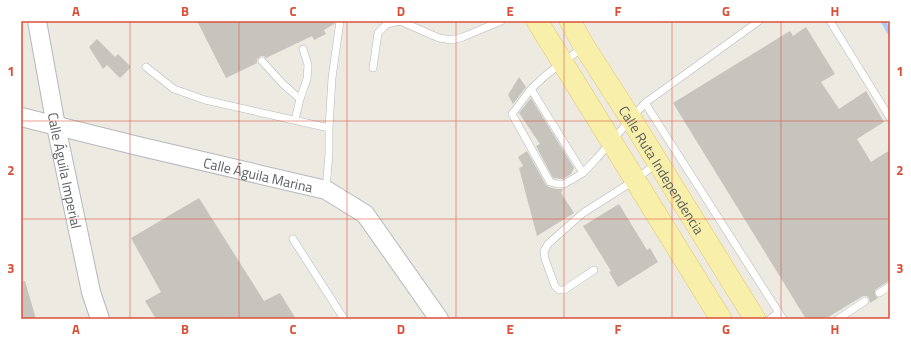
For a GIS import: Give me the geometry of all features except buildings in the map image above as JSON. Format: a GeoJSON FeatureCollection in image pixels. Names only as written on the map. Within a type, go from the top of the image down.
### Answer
{"type":"FeatureCollection","features":[{"type":"Feature","properties":{"kind":"main road","name":"Calle Ruta Independencia"},"geometry":{"type":"LineString","coordinates":[[537,21],[721,319]]}},
{"type":"Feature","properties":{"kind":"main road","name":"Calle Ruta Independencia"},"geometry":{"type":"LineString","coordinates":[[570,21],[584,46],[631,119],[754,319]]}},
{"type":"Feature","properties":{"kind":"street","name":"Calle Águila Imperial"},"geometry":{"type":"LineString","coordinates":[[37,21],[56,126],[91,292],[100,319]]}},
{"type":"Feature","properties":{"kind":"street","name":"Calle Águila Marina"},"geometry":{"type":"LineString","coordinates":[[21,117],[326,190],[365,214],[439,319]]}},
{"type":"Feature","properties":{"kind":"lane"},"geometry":{"type":"LineString","coordinates":[[326,190],[332,78],[340,21]]}},
{"type":"Feature","properties":{"kind":"lane"},"geometry":{"type":"LineString","coordinates":[[374,68],[378,33],[387,24],[400,21],[440,38],[452,40],[485,29],[501,21]]}},
{"type":"Feature","properties":{"kind":"lane"},"geometry":{"type":"LineString","coordinates":[[584,46],[562,62],[531,89],[512,114],[550,182],[557,184],[564,184],[583,173],[645,103],[759,21]]}},
{"type":"Feature","properties":{"kind":"lane"},"geometry":{"type":"LineString","coordinates":[[830,21],[890,118]]}},
{"type":"Feature","properties":{"kind":"lane"},"geometry":{"type":"LineString","coordinates":[[295,120],[300,99],[307,80],[308,65],[303,49]]}},
{"type":"Feature","properties":{"kind":"lane"},"geometry":{"type":"LineString","coordinates":[[262,60],[283,84],[300,99]]}},
{"type":"Feature","properties":{"kind":"lane"},"geometry":{"type":"LineString","coordinates":[[146,67],[174,90],[205,100],[329,128]]}},
{"type":"Feature","properties":{"kind":"lane"},"geometry":{"type":"LineString","coordinates":[[531,89],[583,173]]}},
{"type":"Feature","properties":{"kind":"lane"},"geometry":{"type":"LineString","coordinates":[[645,103],[783,319]]}},
{"type":"Feature","properties":{"kind":"lane"},"geometry":{"type":"LineString","coordinates":[[594,270],[564,290],[559,290],[555,286],[545,259],[544,251],[548,244],[583,213],[635,180],[658,163]]}},
{"type":"Feature","properties":{"kind":"lane"},"geometry":{"type":"LineString","coordinates":[[293,239],[344,319]]}},
{"type":"Feature","properties":{"kind":"lane"},"geometry":{"type":"LineString","coordinates":[[879,293],[890,286]]}},
{"type":"Feature","properties":{"kind":"lane"},"geometry":{"type":"LineString","coordinates":[[838,319],[865,301]]}},
{"type":"Feature","properties":{"kind":"lane"},"geometry":{"type":"LineString","coordinates":[[770,319],[779,312]]}},
{"type":"Feature","properties":{"kind":"waterway"},"geometry":{"type":"LineString","coordinates":[[883,21],[890,33]]}}]}
